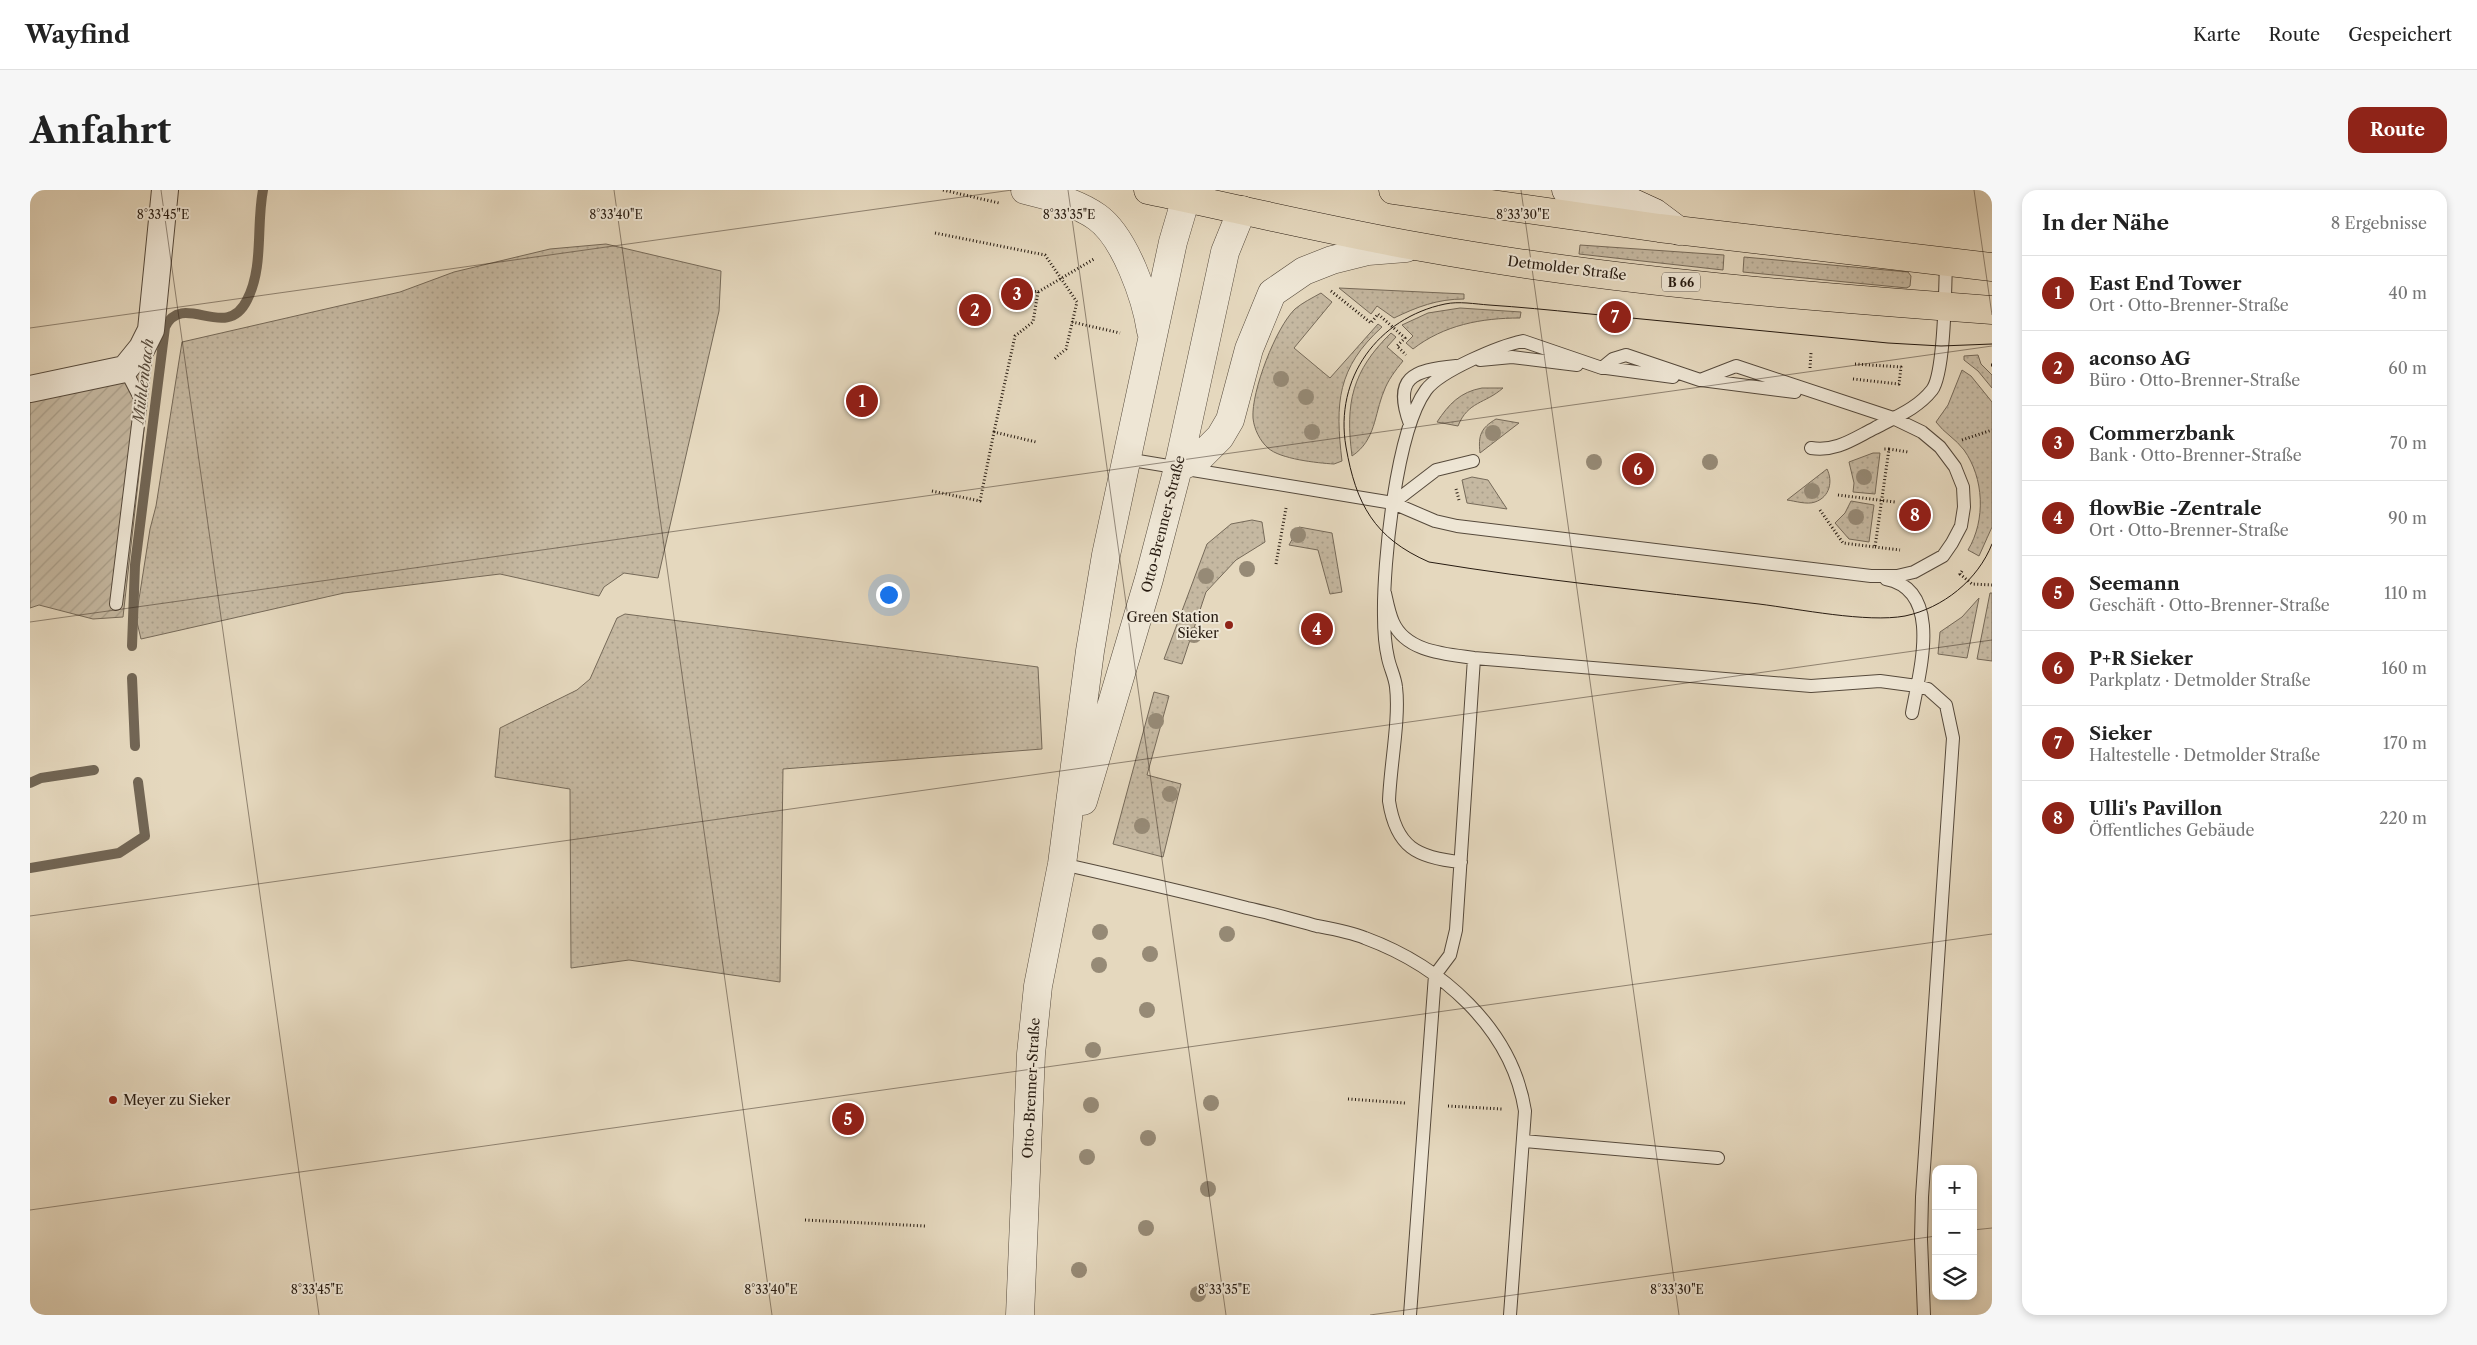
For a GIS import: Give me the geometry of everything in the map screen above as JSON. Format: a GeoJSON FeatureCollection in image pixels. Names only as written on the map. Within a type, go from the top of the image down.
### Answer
{"type":"FeatureCollection","features":[{"type":"Feature","properties":{"kind":"main road","name":"Detmolder Straße"},"geometry":{"type":"LineString","coordinates":[[1148,190],[1246,200],[1420,247],[1532,265],[1730,288],[1992,310]]}},
{"type":"Feature","properties":{"kind":"main road"},"geometry":{"type":"LineString","coordinates":[[1393,190],[1679,231],[1992,267]]}},
{"type":"Feature","properties":{"kind":"street"},"geometry":{"type":"LineString","coordinates":[[30,390],[125,369],[142,348],[151,330],[165,190]]}},
{"type":"Feature","properties":{"kind":"street"},"geometry":{"type":"LineString","coordinates":[[1025,190],[1078,206],[1097,217],[1109,227],[1119,242],[1143,297],[1153,340]]}},
{"type":"Feature","properties":{"kind":"street"},"geometry":{"type":"LineString","coordinates":[[1566,190],[1629,201],[1655,213],[1679,231]]}},
{"type":"Feature","properties":{"kind":"street","name":"Otto-Brenner-Straße"},"geometry":{"type":"LineString","coordinates":[[1020,1315],[1035,1008],[1062,864],[1090,651],[1126,459],[1173,242],[1188,194]]}},
{"type":"Feature","properties":{"kind":"street","name":"Otto-Brenner-Straße"},"geometry":{"type":"LineString","coordinates":[[1062,864],[1126,661],[1178,468],[1225,252],[1246,200]]}},
{"type":"Feature","properties":{"kind":"street","name":"B 66"},"geometry":{"type":"LineString","coordinates":[[1178,468],[1200,457],[1220,437],[1230,420],[1250,349],[1272,293],[1304,271],[1332,260],[1368,251],[1420,247]]}},
{"type":"Feature","properties":{"kind":"lane"},"geometry":{"type":"LineString","coordinates":[[1811,448],[1824,450],[1837,447],[1910,409],[1934,388],[1939,369],[1946,262]]}},
{"type":"Feature","properties":{"kind":"lane"},"geometry":{"type":"LineString","coordinates":[[1461,862],[1425,857],[1416,852],[1398,831],[1391,816],[1389,801],[1396,687],[1386,642],[1385,593],[1393,503],[1410,424],[1416,407],[1427,389],[1445,374],[1463,366],[1486,358],[1512,358],[1822,395]]}},
{"type":"Feature","properties":{"kind":"lane"},"geometry":{"type":"LineString","coordinates":[[1410,424],[1403,405],[1404,387],[1415,374],[1434,368],[1463,366]]}},
{"type":"Feature","properties":{"kind":"lane"},"geometry":{"type":"LineString","coordinates":[[1700,380],[1736,366],[1893,418],[1922,432],[1942,449],[1955,467],[1962,487],[1964,507],[1961,526],[1942,556],[1907,574],[1871,576]]}},
{"type":"Feature","properties":{"kind":"lane"},"geometry":{"type":"LineString","coordinates":[[116,604],[141,400],[125,369]]}},
{"type":"Feature","properties":{"kind":"lane"},"geometry":{"type":"LineString","coordinates":[[1126,459],[1393,503],[1435,521],[1457,526],[1894,580],[1907,586],[1921,612],[1923,634],[1912,713]]}},
{"type":"Feature","properties":{"kind":"lane"},"geometry":{"type":"LineString","coordinates":[[1393,503],[1436,470],[1473,461]]}},
{"type":"Feature","properties":{"kind":"lane"},"geometry":{"type":"LineString","coordinates":[[1385,593],[1394,624],[1407,641],[1433,652],[1474,658],[1811,686],[1880,681],[1928,689],[1946,705],[1953,738],[1922,1197],[1921,1239],[1924,1315]]}},
{"type":"Feature","properties":{"kind":"lane"},"geometry":{"type":"LineString","coordinates":[[1410,1315],[1435,975],[1450,956],[1455,934],[1474,658]]}},
{"type":"Feature","properties":{"kind":"lane"},"geometry":{"type":"LineString","coordinates":[[1062,864],[1157,885],[1364,937],[1435,975],[1471,1004],[1495,1037],[1510,1064],[1522,1092],[1525,1111],[1510,1315]]}},
{"type":"Feature","properties":{"kind":"lane"},"geometry":{"type":"LineString","coordinates":[[1523,1141],[1718,1158]]}},
{"type":"Feature","properties":{"kind":"path"},"geometry":{"type":"LineString","coordinates":[[935,233],[1045,255],[1077,302],[1066,349],[1053,360]]}},
{"type":"Feature","properties":{"kind":"path"},"geometry":{"type":"LineString","coordinates":[[1021,289],[1038,292],[1093,260]]}},
{"type":"Feature","properties":{"kind":"path"},"geometry":{"type":"LineString","coordinates":[[1325,286],[1371,323],[1378,314],[1405,338],[1397,346],[1412,360]]}},
{"type":"Feature","properties":{"kind":"path"},"geometry":{"type":"LineString","coordinates":[[932,491],[980,501],[1015,336],[1033,322],[1038,292]]}},
{"type":"Feature","properties":{"kind":"path"},"geometry":{"type":"LineString","coordinates":[[1072,322],[1153,340]]}},
{"type":"Feature","properties":{"kind":"path"},"geometry":{"type":"LineString","coordinates":[[1851,378],[1899,384],[1901,367],[1855,364]]}},
{"type":"Feature","properties":{"kind":"path"},"geometry":{"type":"LineString","coordinates":[[994,432],[1036,442]]}},
{"type":"Feature","properties":{"kind":"path"},"geometry":{"type":"LineString","coordinates":[[1875,547],[1889,450],[1880,448]]}},
{"type":"Feature","properties":{"kind":"path"},"geometry":{"type":"LineString","coordinates":[[1276,564],[1290,486]]}},
{"type":"Feature","properties":{"kind":"path"},"geometry":{"type":"LineString","coordinates":[[1838,495],[1895,502]]}},
{"type":"Feature","properties":{"kind":"path"},"geometry":{"type":"LineString","coordinates":[[1820,510],[1843,543],[1909,552]]}},
{"type":"Feature","properties":{"kind":"path"},"geometry":{"type":"LineString","coordinates":[[1965,567],[1960,574],[1972,584],[1992,585]]}},
{"type":"Feature","properties":{"kind":"path"},"geometry":{"type":"LineString","coordinates":[[805,1220],[925,1226]]}},
{"type":"Feature","properties":{"kind":"shaded area"},"geometry":{"type":"Polygon","coordinates":[[[606,244],[721,271],[719,311],[658,578],[624,573],[604,587],[599,596],[500,574],[344,593],[141,639],[136,618],[182,342],[400,292],[454,272],[550,249],[606,244]]]}},
{"type":"Feature","properties":{"kind":"shaded area"},"geometry":{"type":"Polygon","coordinates":[[[1580,245],[1724,255],[1723,270],[1579,254],[1580,245]]]}},
{"type":"Feature","properties":{"kind":"shaded area"},"geometry":{"type":"Polygon","coordinates":[[[1744,257],[1908,272],[1911,276],[1910,286],[1907,288],[1743,272],[1744,257]]]}},
{"type":"Feature","properties":{"kind":"shaded area"},"geometry":{"type":"Polygon","coordinates":[[[1339,288],[1464,294],[1464,299],[1445,300],[1428,304],[1394,318],[1377,306],[1371,314],[1339,288]]]}},
{"type":"Feature","properties":{"kind":"shaded area"},"geometry":{"type":"Polygon","coordinates":[[[1321,293],[1332,302],[1294,348],[1330,378],[1378,324],[1382,327],[1367,342],[1356,357],[1342,388],[1339,421],[1342,461],[1334,464],[1299,460],[1274,452],[1260,438],[1253,418],[1253,407],[1260,377],[1280,330],[1295,309],[1321,293]]]}},
{"type":"Feature","properties":{"kind":"shaded area"},"geometry":{"type":"Polygon","coordinates":[[[1460,308],[1521,312],[1520,318],[1491,319],[1464,324],[1437,334],[1413,349],[1406,343],[1413,336],[1402,325],[1428,313],[1460,308]]]}},
{"type":"Feature","properties":{"kind":"shaded area"},"geometry":{"type":"Polygon","coordinates":[[[1391,333],[1396,337],[1387,347],[1403,361],[1386,387],[1370,435],[1360,450],[1352,456],[1350,420],[1354,389],[1367,361],[1391,333]]]}},
{"type":"Feature","properties":{"kind":"shaded area"},"geometry":{"type":"Polygon","coordinates":[[[153,350],[123,617],[93,619],[39,605],[30,608],[30,380],[153,350]]]}},
{"type":"Feature","properties":{"kind":"shaded area"},"geometry":{"type":"Polygon","coordinates":[[[1978,355],[1981,364],[1992,375],[1992,388],[1978,371],[1964,360],[1964,356],[1978,355]]]}},
{"type":"Feature","properties":{"kind":"shaded area"},"geometry":{"type":"Polygon","coordinates":[[[1962,370],[1971,376],[1992,402],[1992,527],[1979,556],[1968,550],[1978,526],[1980,513],[1979,486],[1976,473],[1964,450],[1936,422],[1948,405],[1962,370]]]}},
{"type":"Feature","properties":{"kind":"shaded area"},"geometry":{"type":"Polygon","coordinates":[[[1482,388],[1503,388],[1472,407],[1462,418],[1458,426],[1437,422],[1446,410],[1461,396],[1467,392],[1482,388]]]}},
{"type":"Feature","properties":{"kind":"shaded area"},"geometry":{"type":"Polygon","coordinates":[[[1496,419],[1519,423],[1480,453],[1480,437],[1484,429],[1496,419]]]}},
{"type":"Feature","properties":{"kind":"shaded area"},"geometry":{"type":"Polygon","coordinates":[[[1873,453],[1880,453],[1875,494],[1853,492],[1854,483],[1849,462],[1873,453]]]}},
{"type":"Feature","properties":{"kind":"shaded area"},"geometry":{"type":"Polygon","coordinates":[[[1827,469],[1830,479],[1829,488],[1820,500],[1808,503],[1787,500],[1827,469]]]}},
{"type":"Feature","properties":{"kind":"shaded area"},"geometry":{"type":"Polygon","coordinates":[[[1472,477],[1488,480],[1507,509],[1467,503],[1462,480],[1472,477]]]}},
{"type":"Feature","properties":{"kind":"shaded area"},"geometry":{"type":"Polygon","coordinates":[[[1851,501],[1874,505],[1869,542],[1849,539],[1835,523],[1845,513],[1851,501]]]}},
{"type":"Feature","properties":{"kind":"shaded area"},"geometry":{"type":"Polygon","coordinates":[[[1252,520],[1262,522],[1265,542],[1236,560],[1206,592],[1182,664],[1164,659],[1207,544],[1231,524],[1252,520]]]}},
{"type":"Feature","properties":{"kind":"shaded area"},"geometry":{"type":"Polygon","coordinates":[[[1299,527],[1332,533],[1342,592],[1330,594],[1318,550],[1289,545],[1299,527]]]}},
{"type":"Feature","properties":{"kind":"shaded area"},"geometry":{"type":"Polygon","coordinates":[[[1990,593],[1992,593],[1992,661],[1977,659],[1990,593]]]}},
{"type":"Feature","properties":{"kind":"shaded area"},"geometry":{"type":"Polygon","coordinates":[[[1979,598],[1967,658],[1938,654],[1940,632],[1962,617],[1979,598]]]}},
{"type":"Feature","properties":{"kind":"shaded area"},"geometry":{"type":"Polygon","coordinates":[[[625,614],[1038,667],[1042,749],[783,769],[780,982],[629,960],[571,968],[570,789],[495,777],[500,728],[577,690],[590,679],[617,618],[625,614]]]}},
{"type":"Feature","properties":{"kind":"shaded area"},"geometry":{"type":"Polygon","coordinates":[[[1154,692],[1169,696],[1147,775],[1181,784],[1163,857],[1113,844],[1154,692]]]}},
{"type":"Feature","properties":{"kind":"waterway","name":"Mühlenbach"},"geometry":{"type":"LineString","coordinates":[[132,646],[135,565],[165,327],[173,317],[182,313],[217,318],[228,317],[238,312],[247,300],[256,274],[263,190]]}},
{"type":"Feature","properties":{"kind":"waterway","name":"Mühlenbach"},"geometry":{"type":"LineString","coordinates":[[132,678],[135,746]]}},
{"type":"Feature","properties":{"kind":"waterway","name":"Mühlenbach"},"geometry":{"type":"LineString","coordinates":[[30,783],[41,778],[94,770]]}},
{"type":"Feature","properties":{"kind":"waterway","name":"Mühlenbach"},"geometry":{"type":"LineString","coordinates":[[30,868],[119,853],[145,836],[138,782]]}},
{"type":"Feature","properties":{"kind":"tram line"},"geometry":{"type":"LineString","coordinates":[[1992,344],[1941,346],[1888,343],[1535,309],[1450,303],[1421,311],[1381,337],[1366,355],[1354,375],[1347,398],[1344,422],[1346,447],[1355,486],[1371,517],[1394,542],[1410,553],[1429,562],[1552,580],[1853,617],[1889,618],[1919,612],[1946,599],[1958,590],[1978,569],[1992,544]]}},
{"type":"Feature","properties":{"kind":"place","name":"Commerzbank"},"geometry":{"type":"Point","coordinates":[1017,294]}},
{"type":"Feature","properties":{"kind":"place","name":"aconso AG"},"geometry":{"type":"Point","coordinates":[975,310]}},
{"type":"Feature","properties":{"kind":"place","name":"Sieker"},"geometry":{"type":"Point","coordinates":[1615,317]}},
{"type":"Feature","properties":{"kind":"place","name":"East End Tower"},"geometry":{"type":"Point","coordinates":[862,401]}},
{"type":"Feature","properties":{"kind":"place","name":"P+R Sieker"},"geometry":{"type":"Point","coordinates":[1638,469]}},
{"type":"Feature","properties":{"kind":"place","name":"Ulli's Pavillon"},"geometry":{"type":"Point","coordinates":[1915,515]}},
{"type":"Feature","properties":{"kind":"place","name":"Green Station Sieker"},"geometry":{"type":"Point","coordinates":[1229,625]}},
{"type":"Feature","properties":{"kind":"place","name":"flowBie -Zentrale"},"geometry":{"type":"Point","coordinates":[1317,629]}},
{"type":"Feature","properties":{"kind":"place","name":"Meyer zu Sieker"},"geometry":{"type":"Point","coordinates":[113,1100]}},
{"type":"Feature","properties":{"kind":"place","name":"Seemann"},"geometry":{"type":"Point","coordinates":[848,1119]}}]}
